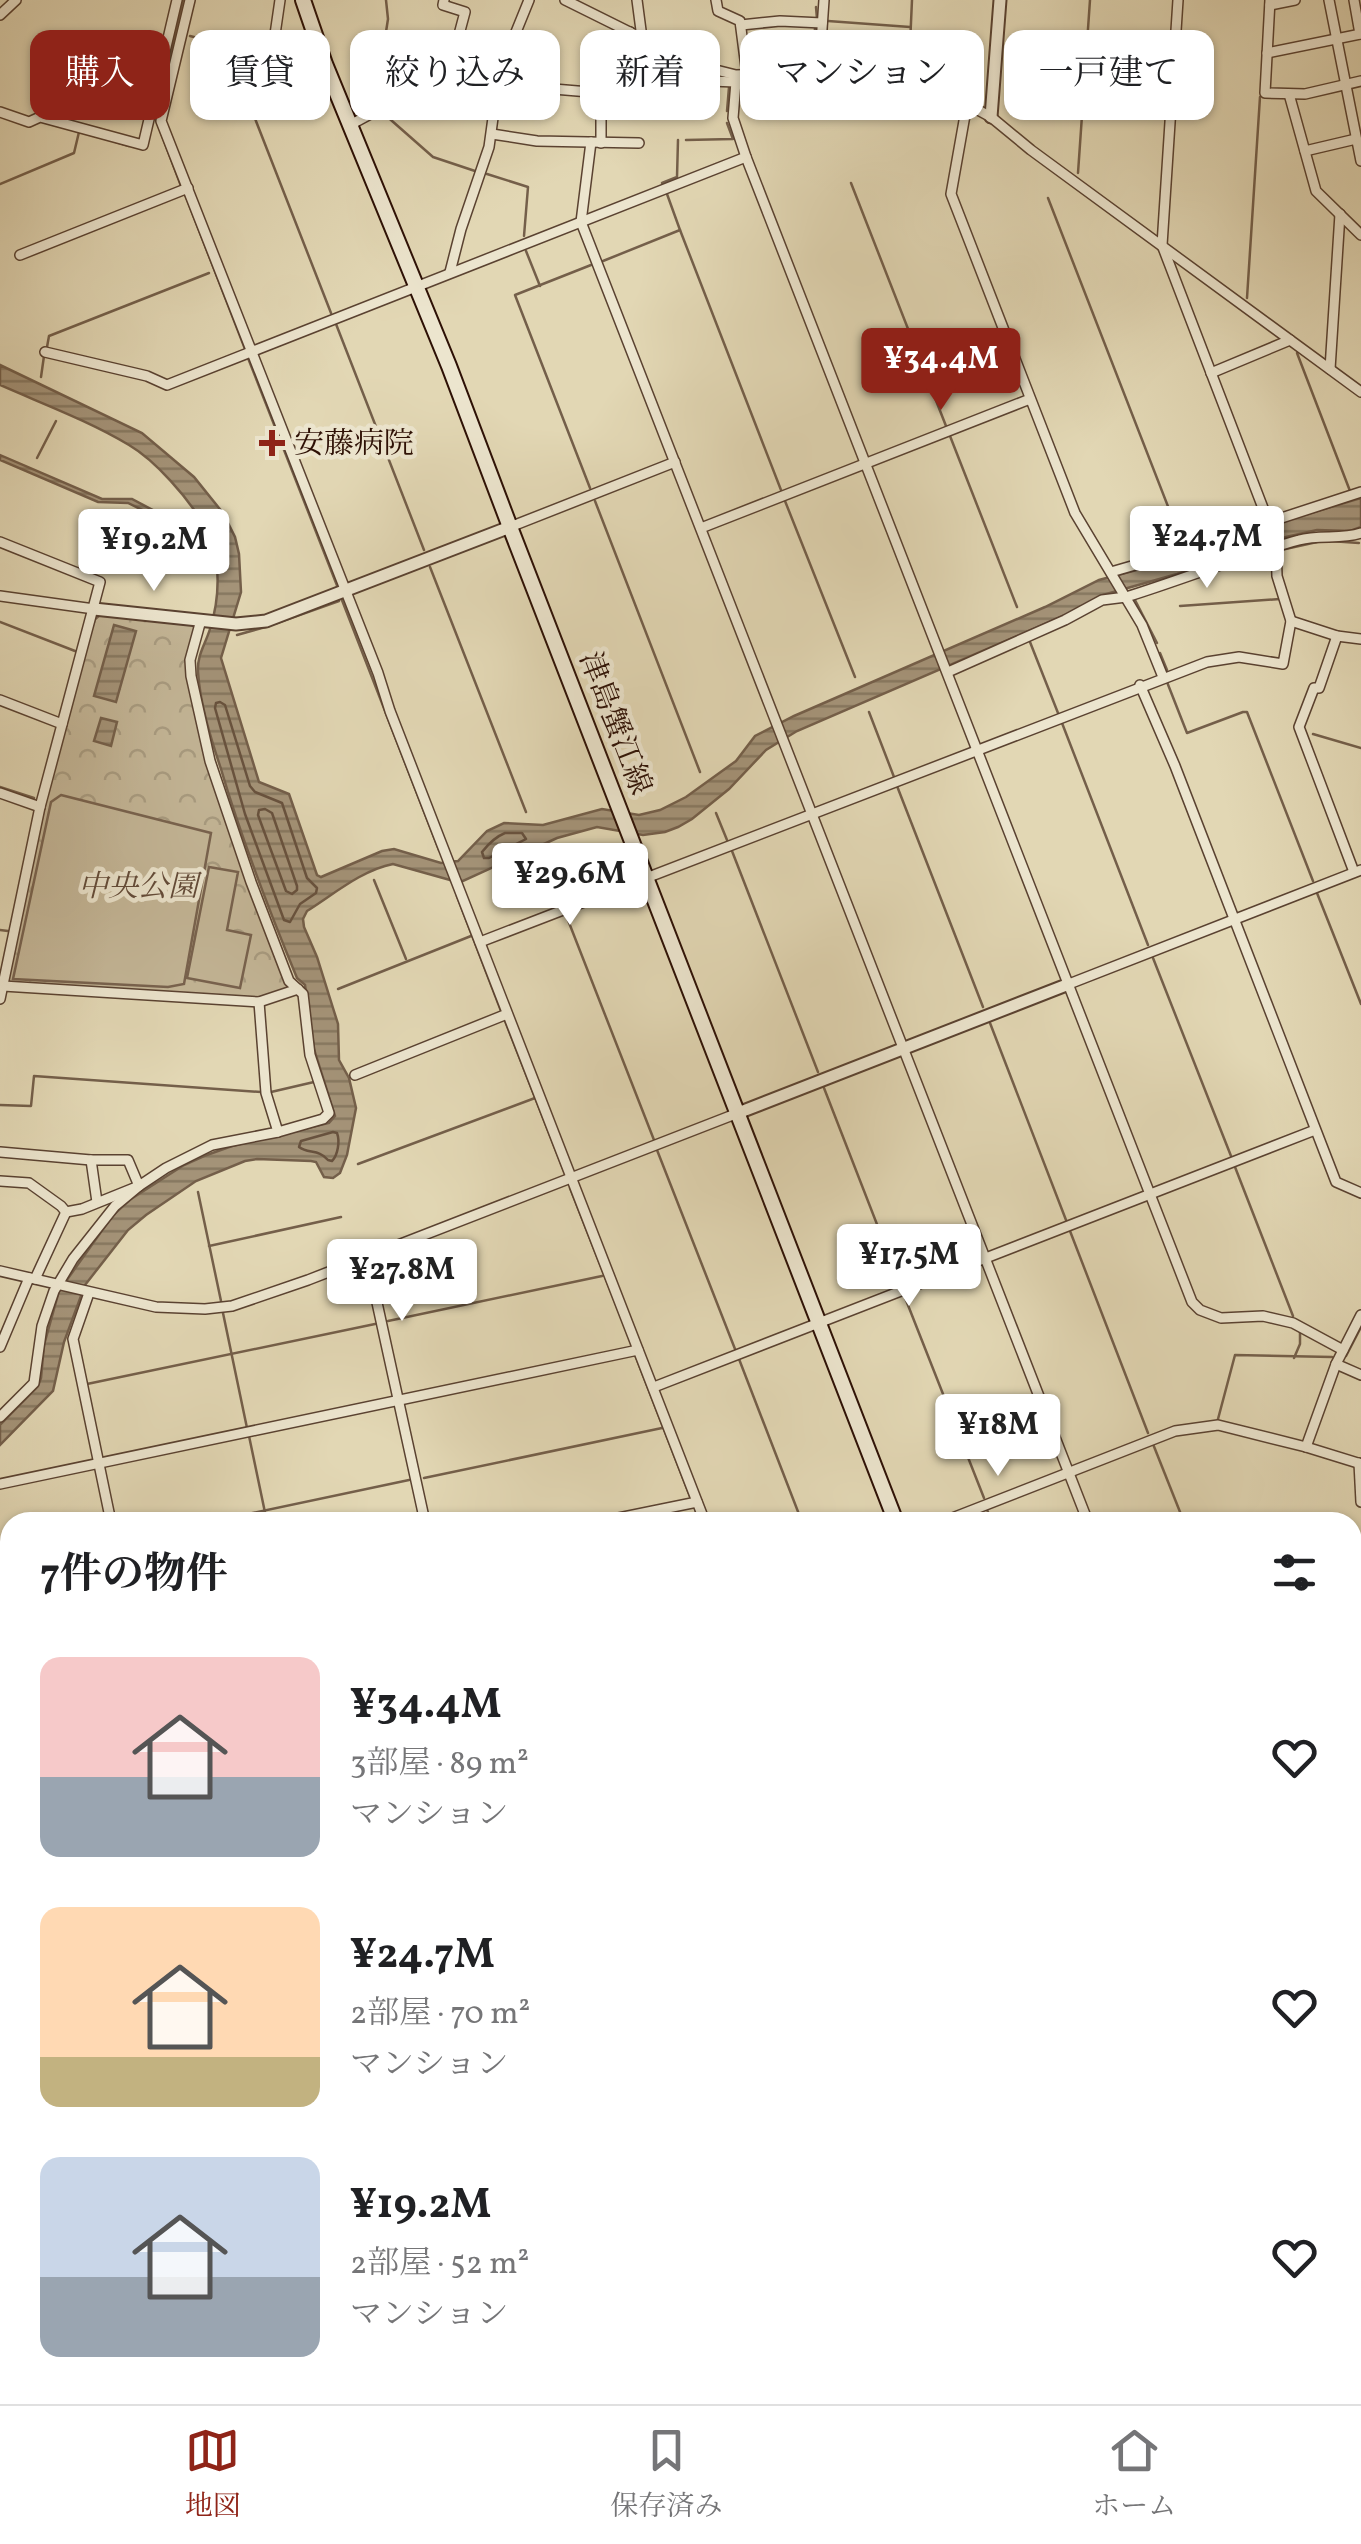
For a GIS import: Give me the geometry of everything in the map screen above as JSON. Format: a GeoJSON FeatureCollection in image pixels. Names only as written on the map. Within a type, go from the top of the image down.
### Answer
{"type":"FeatureCollection","features":[{"type":"Feature","properties":{"kind":"main road","name":"津島蟹江線"},"geometry":{"type":"LineString","coordinates":[[303,0],[313,30]]}},
{"type":"Feature","properties":{"kind":"main road","name":"津島蟹江線"},"geometry":{"type":"LineString","coordinates":[[330,78],[450,366],[892,1512]]}},
{"type":"Feature","properties":{"kind":"street"},"geometry":{"type":"LineString","coordinates":[[0,16],[16,0]]}},
{"type":"Feature","properties":{"kind":"street"},"geometry":{"type":"LineString","coordinates":[[0,112],[30,122],[40,118],[143,144],[177,0]]}},
{"type":"Feature","properties":{"kind":"street"},"geometry":{"type":"LineString","coordinates":[[190,0],[162,121],[699,1512]]}},
{"type":"Feature","properties":{"kind":"street"},"geometry":{"type":"LineString","coordinates":[[276,30],[280,0]]}},
{"type":"Feature","properties":{"kind":"street"},"geometry":{"type":"LineString","coordinates":[[444,0],[444,5],[464,12],[460,30]]}},
{"type":"Feature","properties":{"kind":"street"},"geometry":{"type":"LineString","coordinates":[[517,30],[530,0]]}},
{"type":"Feature","properties":{"kind":"street"},"geometry":{"type":"LineString","coordinates":[[565,0],[626,30]]}},
{"type":"Feature","properties":{"kind":"street"},"geometry":{"type":"LineString","coordinates":[[638,0],[641,30]]}},
{"type":"Feature","properties":{"kind":"street"},"geometry":{"type":"LineString","coordinates":[[716,0],[718,11],[741,25],[733,118],[746,157],[1192,1302],[1200,1310],[1221,1318],[1263,1316],[1293,1323],[1343,1350]]}},
{"type":"Feature","properties":{"kind":"street"},"geometry":{"type":"LineString","coordinates":[[822,30],[824,0]]}},
{"type":"Feature","properties":{"kind":"street"},"geometry":{"type":"LineString","coordinates":[[991,116],[1000,0]]}},
{"type":"Feature","properties":{"kind":"street"},"geometry":{"type":"LineString","coordinates":[[480,942],[1163,677],[1224,658],[1283,664],[1292,621],[1277,576],[1276,546],[1162,246],[1178,0]]}},
{"type":"Feature","properties":{"kind":"street"},"geometry":{"type":"LineString","coordinates":[[1295,0],[1270,2],[1265,92],[1305,94],[1361,82]]}},
{"type":"Feature","properties":{"kind":"street"},"geometry":{"type":"LineString","coordinates":[[1328,0],[1344,85],[1356,114],[1361,161]]}},
{"type":"Feature","properties":{"kind":"street"},"geometry":{"type":"LineString","coordinates":[[1268,53],[1361,34],[1354,0]]}},
{"type":"Feature","properties":{"kind":"street"},"geometry":{"type":"LineString","coordinates":[[741,25],[780,20],[822,23]]}},
{"type":"Feature","properties":{"kind":"street"},"geometry":{"type":"LineString","coordinates":[[720,72],[739,77]]}},
{"type":"Feature","properties":{"kind":"street"},"geometry":{"type":"LineString","coordinates":[[720,77],[739,77]]}},
{"type":"Feature","properties":{"kind":"street"},"geometry":{"type":"LineString","coordinates":[[1289,94],[1316,191],[1361,235]]}},
{"type":"Feature","properties":{"kind":"street"},"geometry":{"type":"LineString","coordinates":[[984,112],[1361,392]]}},
{"type":"Feature","properties":{"kind":"street"},"geometry":{"type":"LineString","coordinates":[[350,125],[360,120]]}},
{"type":"Feature","properties":{"kind":"street"},"geometry":{"type":"LineString","coordinates":[[450,272],[493,120]]}},
{"type":"Feature","properties":{"kind":"street"},"geometry":{"type":"LineString","coordinates":[[598,120],[581,222],[1084,1512]]}},
{"type":"Feature","properties":{"kind":"street"},"geometry":{"type":"LineString","coordinates":[[964,120],[951,194],[1075,513],[1142,625],[1163,677]]}},
{"type":"Feature","properties":{"kind":"street"},"geometry":{"type":"LineString","coordinates":[[492,134],[537,141],[638,143]]}},
{"type":"Feature","properties":{"kind":"street"},"geometry":{"type":"LineString","coordinates":[[1304,151],[1356,139]]}},
{"type":"Feature","properties":{"kind":"street"},"geometry":{"type":"LineString","coordinates":[[46,352],[147,376],[168,385],[746,157]]}},
{"type":"Feature","properties":{"kind":"street"},"geometry":{"type":"LineString","coordinates":[[20,255],[188,188]]}},
{"type":"Feature","properties":{"kind":"street"},"geometry":{"type":"LineString","coordinates":[[1330,369],[1340,214]]}},
{"type":"Feature","properties":{"kind":"street"},"geometry":{"type":"LineString","coordinates":[[1211,373],[1290,340]]}},
{"type":"Feature","properties":{"kind":"street"},"geometry":{"type":"LineString","coordinates":[[701,528],[1030,399]]}},
{"type":"Feature","properties":{"kind":"street"},"geometry":{"type":"LineString","coordinates":[[0,596],[236,624],[266,621],[675,462]]}},
{"type":"Feature","properties":{"kind":"street"},"geometry":{"type":"LineString","coordinates":[[1112,573],[1361,492]]}},
{"type":"Feature","properties":{"kind":"street"},"geometry":{"type":"LineString","coordinates":[[947,671],[1066,620],[1102,600],[1276,546],[1316,536],[1352,536],[1361,532]]}},
{"type":"Feature","properties":{"kind":"street"},"geometry":{"type":"LineString","coordinates":[[0,542],[100,582],[40,806],[0,999]]}},
{"type":"Feature","properties":{"kind":"street"},"geometry":{"type":"LineString","coordinates":[[0,1417],[34,1383],[42,1326],[58,1285],[115,1206],[166,1168],[212,1146],[278,1132],[323,1119],[329,1113],[310,1055],[303,994],[290,981],[210,762],[190,676],[190,660],[205,621]]}},
{"type":"Feature","properties":{"kind":"street"},"geometry":{"type":"LineString","coordinates":[[1292,621],[1337,636],[1361,639]]}},
{"type":"Feature","properties":{"kind":"street"},"geometry":{"type":"LineString","coordinates":[[0,1272],[156,1307],[181,1310],[232,1306],[282,1290],[1358,871],[1299,727],[1314,688],[1319,688],[1337,636]]}},
{"type":"Feature","properties":{"kind":"street"},"geometry":{"type":"LineString","coordinates":[[1140,685],[1336,1182],[1361,1193]]}},
{"type":"Feature","properties":{"kind":"street"},"geometry":{"type":"LineString","coordinates":[[0,700],[62,724]]}},
{"type":"Feature","properties":{"kind":"street"},"geometry":{"type":"LineString","coordinates":[[0,793],[40,806]]}},
{"type":"Feature","properties":{"kind":"street"},"geometry":{"type":"LineString","coordinates":[[3,986],[259,1002],[298,989]]}},
{"type":"Feature","properties":{"kind":"street"},"geometry":{"type":"LineString","coordinates":[[259,1002],[266,1093],[278,1132]]}},
{"type":"Feature","properties":{"kind":"street"},"geometry":{"type":"LineString","coordinates":[[355,1075],[507,1014]]}},
{"type":"Feature","properties":{"kind":"street"},"geometry":{"type":"LineString","coordinates":[[654,1387],[1315,1130]]}},
{"type":"Feature","properties":{"kind":"street"},"geometry":{"type":"LineString","coordinates":[[0,1152],[128,1160],[139,1186]]}},
{"type":"Feature","properties":{"kind":"street"},"geometry":{"type":"LineString","coordinates":[[91,1160],[97,1202]]}},
{"type":"Feature","properties":{"kind":"street"},"geometry":{"type":"LineString","coordinates":[[0,1181],[28,1183],[66,1212]]}},
{"type":"Feature","properties":{"kind":"street"},"geometry":{"type":"LineString","coordinates":[[0,1347],[66,1212],[139,1186]]}},
{"type":"Feature","properties":{"kind":"street"},"geometry":{"type":"LineString","coordinates":[[367,1257],[422,1512]]}},
{"type":"Feature","properties":{"kind":"street"},"geometry":{"type":"LineString","coordinates":[[87,1293],[73,1339],[108,1512]]}},
{"type":"Feature","properties":{"kind":"street"},"geometry":{"type":"LineString","coordinates":[[1306,1447],[1336,1364],[1361,1316]]}},
{"type":"Feature","properties":{"kind":"street"},"geometry":{"type":"LineString","coordinates":[[0,1484],[635,1350]]}},
{"type":"Feature","properties":{"kind":"street"},"geometry":{"type":"LineString","coordinates":[[1336,1364],[1361,1375]]}},
{"type":"Feature","properties":{"kind":"street"},"geometry":{"type":"LineString","coordinates":[[967,1512],[1174,1431],[1218,1425],[1360,1464],[1361,1502]]}},
{"type":"Feature","properties":{"kind":"street"},"geometry":{"type":"LineString","coordinates":[[649,1512],[694,1503]]}},
{"type":"Feature","properties":{"kind":"green space","name":"中央公園"},"geometry":{"type":"Polygon","coordinates":[[[100,615],[193,625],[195,629],[187,677],[287,989],[259,998],[10,983],[8,979],[48,790],[94,620],[100,615]]]}},
{"type":"Feature","properties":{"kind":"green space"},"geometry":{"type":"Polygon","coordinates":[[[61,795],[211,833],[184,984],[168,987],[13,979],[51,802],[61,795]]]}},
{"type":"Feature","properties":{"kind":"green space"},"geometry":{"type":"Polygon","coordinates":[[[209,867],[238,872],[227,930],[251,935],[240,988],[187,978],[209,867]]]}},
{"type":"Feature","properties":{"kind":"water"},"geometry":{"type":"Polygon","coordinates":[[[0,365],[142,433],[194,477],[223,513],[239,554],[241,592],[221,658],[259,782],[289,794],[317,875],[321,877],[394,849],[441,863],[458,861],[487,831],[504,823],[543,825],[602,809],[639,815],[660,810],[686,797],[736,761],[755,736],[1099,580],[1361,498],[1361,527],[1286,537],[1103,595],[1068,614],[797,731],[766,750],[729,789],[692,819],[665,832],[643,835],[597,827],[557,838],[463,881],[393,864],[359,877],[307,911],[304,927],[338,1024],[339,1060],[349,1078],[356,1108],[340,1173],[333,1178],[324,1177],[316,1162],[311,1161],[245,1161],[196,1181],[146,1215],[128,1230],[85,1285],[64,1342],[53,1391],[0,1445],[0,1425],[38,1386],[59,1291],[113,1215],[131,1199],[204,1156],[329,1123],[335,1116],[314,1049],[305,985],[297,978],[256,875],[204,709],[198,666],[216,606],[218,584],[212,538],[189,536],[128,503],[98,502],[0,460],[0,455],[102,499],[132,499],[181,525],[204,525],[150,460],[98,428],[0,385],[0,365]]]}},
{"type":"Feature","properties":{"kind":"water"},"geometry":{"type":"Polygon","coordinates":[[[114,625],[136,631],[116,702],[94,696],[114,625]]]}},
{"type":"Feature","properties":{"kind":"water"},"geometry":{"type":"Polygon","coordinates":[[[101,718],[117,722],[111,746],[94,741],[101,718]]]}},
{"type":"Feature","properties":{"kind":"waterway"},"geometry":{"type":"LineString","coordinates":[[181,186],[156,115],[183,0]]}},
{"type":"Feature","properties":{"kind":"waterway"},"geometry":{"type":"LineString","coordinates":[[386,0],[386,30]]}},
{"type":"Feature","properties":{"kind":"waterway"},"geometry":{"type":"LineString","coordinates":[[911,30],[912,0]]}},
{"type":"Feature","properties":{"kind":"waterway"},"geometry":{"type":"LineString","coordinates":[[1078,173],[1090,0]]}},
{"type":"Feature","properties":{"kind":"waterway"},"geometry":{"type":"LineString","coordinates":[[816,7],[817,19]]}},
{"type":"Feature","properties":{"kind":"waterway"},"geometry":{"type":"LineString","coordinates":[[828,21],[910,27]]}},
{"type":"Feature","properties":{"kind":"waterway"},"geometry":{"type":"LineString","coordinates":[[727,111],[729,87]]}},
{"type":"Feature","properties":{"kind":"waterway"},"geometry":{"type":"LineString","coordinates":[[1247,298],[1260,97]]}},
{"type":"Feature","properties":{"kind":"waterway"},"geometry":{"type":"LineString","coordinates":[[256,120],[331,313]]}},
{"type":"Feature","properties":{"kind":"waterway"},"geometry":{"type":"LineString","coordinates":[[391,120],[433,157],[475,171]]}},
{"type":"Feature","properties":{"kind":"waterway"},"geometry":{"type":"LineString","coordinates":[[686,140],[733,139],[727,123]]}},
{"type":"Feature","properties":{"kind":"waterway"},"geometry":{"type":"LineString","coordinates":[[0,184],[74,153],[79,132]]}},
{"type":"Feature","properties":{"kind":"waterway"},"geometry":{"type":"LineString","coordinates":[[662,183],[677,177],[678,140]]}},
{"type":"Feature","properties":{"kind":"waterway"},"geometry":{"type":"LineString","coordinates":[[116,142],[129,146]]}},
{"type":"Feature","properties":{"kind":"waterway"},"geometry":{"type":"LineString","coordinates":[[487,174],[528,187],[524,236]]}},
{"type":"Feature","properties":{"kind":"waterway"},"geometry":{"type":"LineString","coordinates":[[851,183],[946,426]]}},
{"type":"Feature","properties":{"kind":"waterway"},"geometry":{"type":"LineString","coordinates":[[185,194],[245,349]]}},
{"type":"Feature","properties":{"kind":"waterway"},"geometry":{"type":"LineString","coordinates":[[603,261],[680,230],[667,194]]}},
{"type":"Feature","properties":{"kind":"waterway"},"geometry":{"type":"LineString","coordinates":[[1048,198],[1183,545]]}},
{"type":"Feature","properties":{"kind":"waterway"},"geometry":{"type":"LineString","coordinates":[[680,230],[781,490]]}},
{"type":"Feature","properties":{"kind":"waterway"},"geometry":{"type":"LineString","coordinates":[[526,251],[540,286]]}},
{"type":"Feature","properties":{"kind":"waterway"},"geometry":{"type":"LineString","coordinates":[[590,488],[515,295],[591,265]]}},
{"type":"Feature","properties":{"kind":"waterway"},"geometry":{"type":"LineString","coordinates":[[47,347],[49,336],[209,273]]}},
{"type":"Feature","properties":{"kind":"waterway"},"geometry":{"type":"LineString","coordinates":[[336,324],[424,550]]}},
{"type":"Feature","properties":{"kind":"waterway"},"geometry":{"type":"LineString","coordinates":[[1297,353],[1350,491]]}},
{"type":"Feature","properties":{"kind":"waterway"},"geometry":{"type":"LineString","coordinates":[[41,377],[44,356]]}},
{"type":"Feature","properties":{"kind":"waterway"},"geometry":{"type":"LineString","coordinates":[[248,358],[338,588]]}},
{"type":"Feature","properties":{"kind":"waterway"},"geometry":{"type":"LineString","coordinates":[[37,458],[56,421]]}},
{"type":"Feature","properties":{"kind":"waterway"},"geometry":{"type":"LineString","coordinates":[[950,436],[1017,607]]}},
{"type":"Feature","properties":{"kind":"waterway"},"geometry":{"type":"LineString","coordinates":[[595,501],[700,772]]}},
{"type":"Feature","properties":{"kind":"waterway"},"geometry":{"type":"LineString","coordinates":[[785,501],[855,677]]}},
{"type":"Feature","properties":{"kind":"waterway"},"geometry":{"type":"LineString","coordinates":[[1330,541],[1359,543]]}},
{"type":"Feature","properties":{"kind":"waterway"},"geometry":{"type":"LineString","coordinates":[[1281,550],[1317,542]]}},
{"type":"Feature","properties":{"kind":"waterway"},"geometry":{"type":"LineString","coordinates":[[430,567],[526,812]]}},
{"type":"Feature","properties":{"kind":"waterway"},"geometry":{"type":"LineString","coordinates":[[340,595],[439,850]]}},
{"type":"Feature","properties":{"kind":"waterway"},"geometry":{"type":"LineString","coordinates":[[1180,606],[1280,599]]}},
{"type":"Feature","properties":{"kind":"waterway"},"geometry":{"type":"LineString","coordinates":[[1135,600],[1157,643]]}},
{"type":"Feature","properties":{"kind":"waterway"},"geometry":{"type":"LineString","coordinates":[[277,623],[339,601]]}},
{"type":"Feature","properties":{"kind":"waterway"},"geometry":{"type":"LineString","coordinates":[[0,622],[75,651]]}},
{"type":"Feature","properties":{"kind":"waterway"},"geometry":{"type":"LineString","coordinates":[[237,635],[269,626]]}},
{"type":"Feature","properties":{"kind":"waterway"},"geometry":{"type":"LineString","coordinates":[[1030,642],[1058,713]]}},
{"type":"Feature","properties":{"kind":"waterway"},"geometry":{"type":"LineString","coordinates":[[1160,653],[1167,670]]}},
{"type":"Feature","properties":{"kind":"waterway"},"geometry":{"type":"LineString","coordinates":[[1167,682],[1187,733],[1247,712],[1313,881]]}},
{"type":"Feature","properties":{"kind":"waterway"},"geometry":{"type":"LineString","coordinates":[[869,712],[894,777]]}},
{"type":"Feature","properties":{"kind":"waterway"},"geometry":{"type":"LineString","coordinates":[[1062,723],[1148,945]]}},
{"type":"Feature","properties":{"kind":"waterway"},"geometry":{"type":"LineString","coordinates":[[1313,734],[1361,748]]}},
{"type":"Feature","properties":{"kind":"waterway"},"geometry":{"type":"LineString","coordinates":[[897,786],[983,1007]]}},
{"type":"Feature","properties":{"kind":"waterway"},"geometry":{"type":"LineString","coordinates":[[0,787],[34,798]]}},
{"type":"Feature","properties":{"kind":"waterway"},"geometry":{"type":"LineString","coordinates":[[716,813],[727,840]]}},
{"type":"Feature","properties":{"kind":"waterway"},"geometry":{"type":"LineString","coordinates":[[732,851],[818,1072]]}},
{"type":"Feature","properties":{"kind":"waterway"},"geometry":{"type":"LineString","coordinates":[[546,864],[562,905]]}},
{"type":"Feature","properties":{"kind":"waterway"},"geometry":{"type":"LineString","coordinates":[[374,880],[406,959]]}},
{"type":"Feature","properties":{"kind":"waterway"},"geometry":{"type":"LineString","coordinates":[[1317,893],[1361,1004]]}},
{"type":"Feature","properties":{"kind":"waterway"},"geometry":{"type":"LineString","coordinates":[[457,896],[501,1011]]}},
{"type":"Feature","properties":{"kind":"waterway"},"geometry":{"type":"LineString","coordinates":[[566,915],[654,1140]]}},
{"type":"Feature","properties":{"kind":"waterway"},"geometry":{"type":"LineString","coordinates":[[0,930],[8,931]]}},
{"type":"Feature","properties":{"kind":"waterway"},"geometry":{"type":"LineString","coordinates":[[338,989],[471,936]]}},
{"type":"Feature","properties":{"kind":"waterway"},"geometry":{"type":"LineString","coordinates":[[1153,958],[1231,1156]]}},
{"type":"Feature","properties":{"kind":"waterway"},"geometry":{"type":"LineString","coordinates":[[505,1021],[564,1171]]}},
{"type":"Feature","properties":{"kind":"waterway"},"geometry":{"type":"LineString","coordinates":[[990,1023],[1066,1220]]}},
{"type":"Feature","properties":{"kind":"waterway"},"geometry":{"type":"LineString","coordinates":[[0,1105],[31,1106],[34,1076],[261,1092]]}},
{"type":"Feature","properties":{"kind":"waterway"},"geometry":{"type":"LineString","coordinates":[[271,1092],[314,1082]]}},
{"type":"Feature","properties":{"kind":"waterway"},"geometry":{"type":"LineString","coordinates":[[824,1088],[901,1286]]}},
{"type":"Feature","properties":{"kind":"waterway"},"geometry":{"type":"LineString","coordinates":[[358,1164],[535,1098]]}},
{"type":"Feature","properties":{"kind":"waterway"},"geometry":{"type":"LineString","coordinates":[[657,1150],[735,1349]]}},
{"type":"Feature","properties":{"kind":"waterway"},"geometry":{"type":"LineString","coordinates":[[1235,1167],[1293,1316]]}},
{"type":"Feature","properties":{"kind":"waterway"},"geometry":{"type":"LineString","coordinates":[[570,1188],[632,1345]]}},
{"type":"Feature","properties":{"kind":"waterway"},"geometry":{"type":"LineString","coordinates":[[198,1192],[221,1301]]}},
{"type":"Feature","properties":{"kind":"waterway"},"geometry":{"type":"LineString","coordinates":[[209,1246],[341,1217]]}},
{"type":"Feature","properties":{"kind":"waterway"},"geometry":{"type":"LineString","coordinates":[[1070,1231],[1148,1433]]}},
{"type":"Feature","properties":{"kind":"waterway"},"geometry":{"type":"LineString","coordinates":[[388,1321],[602,1276]]}},
{"type":"Feature","properties":{"kind":"waterway"},"geometry":{"type":"LineString","coordinates":[[904,1295],[984,1498]]}},
{"type":"Feature","properties":{"kind":"waterway"},"geometry":{"type":"LineString","coordinates":[[223,1313],[247,1428]]}},
{"type":"Feature","properties":{"kind":"waterway"},"geometry":{"type":"LineString","coordinates":[[87,1384],[375,1324]]}},
{"type":"Feature","properties":{"kind":"waterway"},"geometry":{"type":"LineString","coordinates":[[1346,1356],[1361,1327]]}},
{"type":"Feature","properties":{"kind":"waterway"},"geometry":{"type":"LineString","coordinates":[[1294,1358],[1300,1332]]}},
{"type":"Feature","properties":{"kind":"waterway"},"geometry":{"type":"LineString","coordinates":[[634,1352],[691,1499]]}},
{"type":"Feature","properties":{"kind":"waterway"},"geometry":{"type":"LineString","coordinates":[[1218,1419],[1235,1355],[1332,1357]]}},
{"type":"Feature","properties":{"kind":"waterway"},"geometry":{"type":"LineString","coordinates":[[739,1359],[798,1512]]}},
{"type":"Feature","properties":{"kind":"waterway"},"geometry":{"type":"LineString","coordinates":[[424,1478],[662,1428]]}},
{"type":"Feature","properties":{"kind":"waterway"},"geometry":{"type":"LineString","coordinates":[[249,1436],[265,1512]]}},
{"type":"Feature","properties":{"kind":"waterway"},"geometry":{"type":"LineString","coordinates":[[1153,1444],[1180,1512]]}},
{"type":"Feature","properties":{"kind":"waterway"},"geometry":{"type":"LineString","coordinates":[[257,1512],[409,1480]]}},
{"type":"Feature","properties":{"kind":"waterway"},"geometry":{"type":"LineString","coordinates":[[694,1506],[696,1512]]}},
{"type":"Feature","properties":{"kind":"place","name":"安藤病院"},"geometry":{"type":"Point","coordinates":[272,443]}}]}
